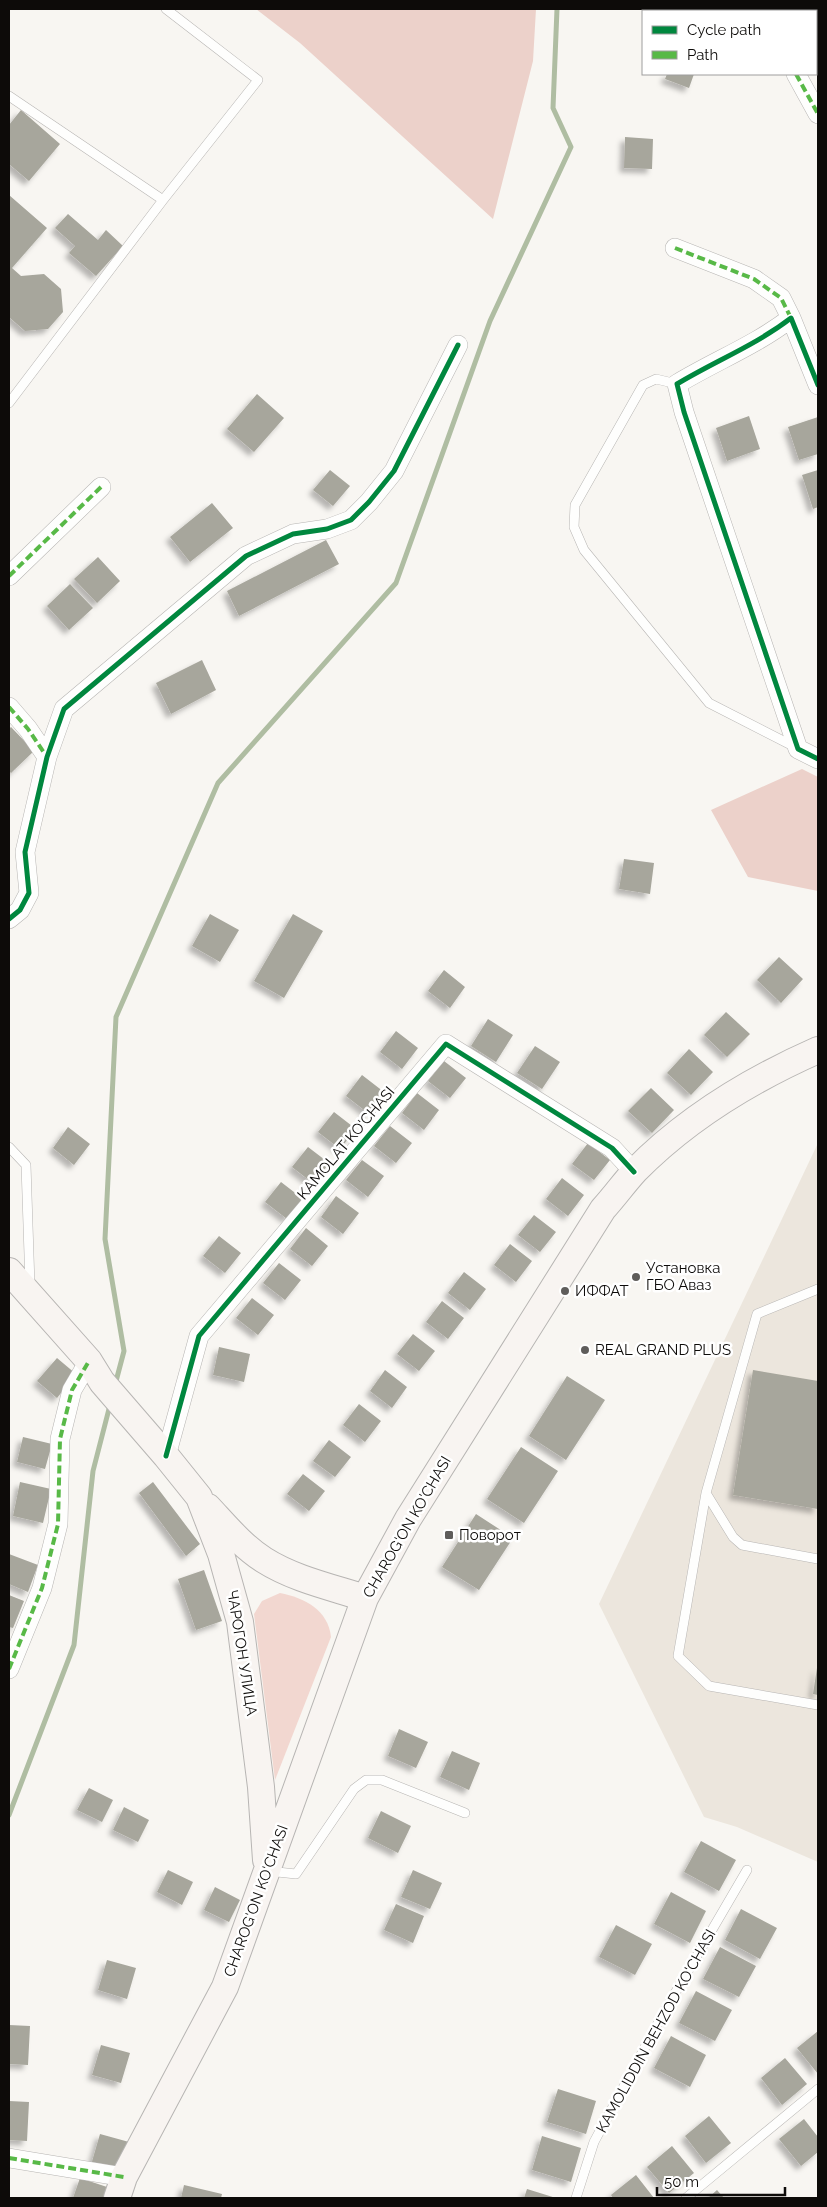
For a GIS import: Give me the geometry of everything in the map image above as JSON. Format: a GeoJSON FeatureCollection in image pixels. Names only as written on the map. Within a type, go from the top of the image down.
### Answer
{"type":"FeatureCollection","features":[{"type":"Feature","properties":{"kind":"main road","name":"CHAROG'ON KO'CHASI"},"geometry":{"type":"LineString","coordinates":[[121,2188],[225,1987],[365,1598],[408,1519],[603,1209],[634,1172],[667,1141],[701,1114],[777,1068],[818,1050]]}},
{"type":"Feature","properties":{"kind":"main road","name":"ЧАРОГОН УЛИЦА"},"geometry":{"type":"LineString","coordinates":[[9,1271],[96,1371],[127,1412],[166,1456],[198,1497],[221,1554],[240,1622],[261,1787],[266,1870]]}},
{"type":"Feature","properties":{"kind":"main road"},"geometry":{"type":"LineString","coordinates":[[198,1497],[241,1542],[263,1559],[290,1574],[365,1598]]}},
{"type":"Feature","properties":{"kind":"street"},"geometry":{"type":"LineString","coordinates":[[797,75],[818,114]]}},
{"type":"Feature","properties":{"kind":"street"},"geometry":{"type":"LineString","coordinates":[[674,248],[754,279],[781,298],[818,385]]}},
{"type":"Feature","properties":{"kind":"street"},"geometry":{"type":"LineString","coordinates":[[791,318],[769,335],[704,367],[677,384],[684,412],[798,749],[818,759]]}},
{"type":"Feature","properties":{"kind":"street"},"geometry":{"type":"LineString","coordinates":[[9,919],[20,910],[29,893],[25,852],[48,757],[64,709],[246,556],[293,534],[327,529],[351,520],[369,502],[394,471],[458,345]]}},
{"type":"Feature","properties":{"kind":"street"},"geometry":{"type":"LineString","coordinates":[[9,576],[101,487]]}},
{"type":"Feature","properties":{"kind":"street"},"geometry":{"type":"LineString","coordinates":[[9,707],[48,757]]}},
{"type":"Feature","properties":{"kind":"street","name":"KAMOLAT KO'CHASI"},"geometry":{"type":"LineString","coordinates":[[166,1456],[199,1336],[446,1044],[612,1148],[634,1172]]}},
{"type":"Feature","properties":{"kind":"street"},"geometry":{"type":"LineString","coordinates":[[9,1668],[42,1588],[58,1524],[60,1439],[72,1390],[96,1371]]}},
{"type":"Feature","properties":{"kind":"street"},"geometry":{"type":"LineString","coordinates":[[9,2158],[121,2188]]}},
{"type":"Feature","properties":{"kind":"lane"},"geometry":{"type":"LineString","coordinates":[[9,403],[163,200],[258,80],[166,9]]}},
{"type":"Feature","properties":{"kind":"lane"},"geometry":{"type":"LineString","coordinates":[[9,96],[163,200]]}},
{"type":"Feature","properties":{"kind":"lane"},"geometry":{"type":"LineString","coordinates":[[677,384],[656,379],[643,385],[575,505],[574,528],[584,550],[709,703],[798,749]]}},
{"type":"Feature","properties":{"kind":"lane"},"geometry":{"type":"LineString","coordinates":[[9,1147],[26,1165],[30,1296]]}},
{"type":"Feature","properties":{"kind":"lane"},"geometry":{"type":"LineString","coordinates":[[818,1288],[757,1314],[706,1493],[678,1656],[709,1686],[818,1706]]}},
{"type":"Feature","properties":{"kind":"lane"},"geometry":{"type":"LineString","coordinates":[[706,1493],[733,1537],[742,1545],[818,1559]]}},
{"type":"Feature","properties":{"kind":"lane"},"geometry":{"type":"LineString","coordinates":[[266,1870],[296,1874],[354,1789],[366,1780],[382,1780],[465,1813]]}},
{"type":"Feature","properties":{"kind":"lane","name":"KAMOLIDDIN BEHZOD KO'CHASI"},"geometry":{"type":"LineString","coordinates":[[576,2198],[594,2142],[664,2012],[748,1870]]}},
{"type":"Feature","properties":{"kind":"lane"},"geometry":{"type":"LineString","coordinates":[[686,2198],[818,2089]]}},
{"type":"Feature","properties":{"kind":"shaded area"},"geometry":{"type":"Polygon","coordinates":[[[256,9],[536,9],[533,61],[493,219],[300,43],[256,9]]]}},
{"type":"Feature","properties":{"kind":"shaded area"},"geometry":{"type":"Polygon","coordinates":[[[802,769],[818,777],[818,891],[748,877],[711,810],[802,769]]]}},
{"type":"Feature","properties":{"kind":"shaded area"},"geometry":{"type":"Polygon","coordinates":[[[818,1143],[818,1862],[737,1827],[704,1817],[599,1604],[818,1143]]]}},
{"type":"Feature","properties":{"kind":"shaded area"},"geometry":{"type":"Polygon","coordinates":[[[280,1593],[298,1598],[314,1607],[325,1619],[331,1637],[275,1780],[254,1614],[262,1601],[280,1593]]]}},
{"type":"Feature","properties":{"kind":"building"},"geometry":{"type":"Polygon","coordinates":[[[667,75],[694,75],[689,88],[665,79],[667,75]]]}},
{"type":"Feature","properties":{"kind":"building"},"geometry":{"type":"Polygon","coordinates":[[[21,110],[60,144],[29,181],[9,164],[9,125],[21,110]]]}},
{"type":"Feature","properties":{"kind":"building"},"geometry":{"type":"Polygon","coordinates":[[[625,137],[653,139],[652,169],[624,168],[625,137]]]}},
{"type":"Feature","properties":{"kind":"building"},"geometry":{"type":"Polygon","coordinates":[[[9,195],[47,228],[12,268],[21,276],[44,274],[61,289],[63,312],[48,329],[25,331],[9,317],[9,195]]]}},
{"type":"Feature","properties":{"kind":"building"},"geometry":{"type":"Polygon","coordinates":[[[68,214],[98,240],[106,230],[123,246],[96,276],[69,253],[75,246],[55,228],[68,214]]]}},
{"type":"Feature","properties":{"kind":"building"},"geometry":{"type":"Polygon","coordinates":[[[257,394],[284,418],[254,452],[227,429],[257,394]]]}},
{"type":"Feature","properties":{"kind":"building"},"geometry":{"type":"Polygon","coordinates":[[[749,416],[760,449],[727,461],[716,428],[749,416]]]}},
{"type":"Feature","properties":{"kind":"building"},"geometry":{"type":"Polygon","coordinates":[[[818,417],[818,454],[799,460],[788,427],[818,417]]]}},
{"type":"Feature","properties":{"kind":"building"},"geometry":{"type":"Polygon","coordinates":[[[330,470],[350,486],[333,506],[313,490],[330,470]]]}},
{"type":"Feature","properties":{"kind":"building"},"geometry":{"type":"Polygon","coordinates":[[[818,470],[818,507],[813,509],[802,475],[818,470]]]}},
{"type":"Feature","properties":{"kind":"building"},"geometry":{"type":"Polygon","coordinates":[[[212,503],[233,528],[190,562],[170,537],[212,503]]]}},
{"type":"Feature","properties":{"kind":"building"},"geometry":{"type":"Polygon","coordinates":[[[326,540],[339,564],[239,616],[227,591],[326,540]]]}},
{"type":"Feature","properties":{"kind":"building"},"geometry":{"type":"Polygon","coordinates":[[[98,557],[120,581],[97,603],[74,579],[98,557]]]}},
{"type":"Feature","properties":{"kind":"building"},"geometry":{"type":"Polygon","coordinates":[[[70,584],[93,608],[69,630],[47,606],[70,584]]]}},
{"type":"Feature","properties":{"kind":"building"},"geometry":{"type":"Polygon","coordinates":[[[202,660],[216,690],[171,714],[156,683],[202,660]]]}},
{"type":"Feature","properties":{"kind":"building"},"geometry":{"type":"Polygon","coordinates":[[[11,727],[34,751],[11,773],[9,771],[9,729],[11,727]]]}},
{"type":"Feature","properties":{"kind":"building"},"geometry":{"type":"Polygon","coordinates":[[[624,859],[654,863],[650,894],[619,889],[624,859]]]}},
{"type":"Feature","properties":{"kind":"building"},"geometry":{"type":"Polygon","coordinates":[[[210,914],[239,930],[220,962],[192,946],[210,914]]]}},
{"type":"Feature","properties":{"kind":"building"},"geometry":{"type":"Polygon","coordinates":[[[293,914],[323,931],[284,998],[254,981],[293,914]]]}},
{"type":"Feature","properties":{"kind":"building"},"geometry":{"type":"Polygon","coordinates":[[[779,957],[803,979],[781,1003],[757,980],[779,957]]]}},
{"type":"Feature","properties":{"kind":"building"},"geometry":{"type":"Polygon","coordinates":[[[444,970],[465,987],[450,1008],[428,991],[444,970]]]}},
{"type":"Feature","properties":{"kind":"building"},"geometry":{"type":"Polygon","coordinates":[[[726,1012],[750,1034],[727,1057],[704,1035],[726,1012]]]}},
{"type":"Feature","properties":{"kind":"building"},"geometry":{"type":"Polygon","coordinates":[[[488,1019],[513,1035],[496,1062],[471,1046],[488,1019]]]}},
{"type":"Feature","properties":{"kind":"building"},"geometry":{"type":"Polygon","coordinates":[[[396,1031],[418,1048],[402,1069],[380,1052],[396,1031]]]}},
{"type":"Feature","properties":{"kind":"building"},"geometry":{"type":"Polygon","coordinates":[[[535,1046],[560,1062],[542,1089],[517,1073],[535,1046]]]}},
{"type":"Feature","properties":{"kind":"building"},"geometry":{"type":"Polygon","coordinates":[[[689,1049],[713,1072],[691,1095],[667,1073],[689,1049]]]}},
{"type":"Feature","properties":{"kind":"building"},"geometry":{"type":"Polygon","coordinates":[[[444,1061],[466,1078],[450,1098],[428,1081],[444,1061]]]}},
{"type":"Feature","properties":{"kind":"building"},"geometry":{"type":"Polygon","coordinates":[[[362,1075],[384,1092],[368,1113],[346,1096],[362,1075]]]}},
{"type":"Feature","properties":{"kind":"building"},"geometry":{"type":"Polygon","coordinates":[[[651,1088],[674,1110],[652,1133],[628,1111],[651,1088]]]}},
{"type":"Feature","properties":{"kind":"building"},"geometry":{"type":"Polygon","coordinates":[[[417,1093],[439,1110],[424,1130],[402,1113],[417,1093]]]}},
{"type":"Feature","properties":{"kind":"building"},"geometry":{"type":"Polygon","coordinates":[[[334,1112],[356,1129],[340,1149],[318,1132],[334,1112]]]}},
{"type":"Feature","properties":{"kind":"building"},"geometry":{"type":"Polygon","coordinates":[[[390,1126],[412,1143],[396,1163],[374,1146],[390,1126]]]}},
{"type":"Feature","properties":{"kind":"building"},"geometry":{"type":"Polygon","coordinates":[[[68,1127],[90,1144],[74,1165],[53,1148],[68,1127]]]}},
{"type":"Feature","properties":{"kind":"building"},"geometry":{"type":"Polygon","coordinates":[[[588,1143],[610,1160],[594,1180],[572,1164],[588,1143]]]}},
{"type":"Feature","properties":{"kind":"building"},"geometry":{"type":"Polygon","coordinates":[[[308,1147],[329,1163],[314,1184],[292,1167],[308,1147]]]}},
{"type":"Feature","properties":{"kind":"building"},"geometry":{"type":"Polygon","coordinates":[[[362,1160],[384,1176],[368,1197],[346,1180],[362,1160]]]}},
{"type":"Feature","properties":{"kind":"building"},"geometry":{"type":"Polygon","coordinates":[[[562,1178],[584,1195],[568,1216],[546,1199],[562,1178]]]}},
{"type":"Feature","properties":{"kind":"building"},"geometry":{"type":"Polygon","coordinates":[[[281,1182],[303,1199],[287,1219],[265,1202],[281,1182]]]}},
{"type":"Feature","properties":{"kind":"building"},"geometry":{"type":"Polygon","coordinates":[[[336,1196],[359,1213],[343,1234],[321,1217],[336,1196]]]}},
{"type":"Feature","properties":{"kind":"building"},"geometry":{"type":"Polygon","coordinates":[[[534,1215],[556,1232],[540,1252],[518,1235],[534,1215]]]}},
{"type":"Feature","properties":{"kind":"building"},"geometry":{"type":"Polygon","coordinates":[[[306,1228],[328,1246],[312,1266],[290,1249],[306,1228]]]}},
{"type":"Feature","properties":{"kind":"building"},"geometry":{"type":"Polygon","coordinates":[[[219,1236],[241,1253],[225,1273],[203,1256],[219,1236]]]}},
{"type":"Feature","properties":{"kind":"building"},"geometry":{"type":"Polygon","coordinates":[[[510,1244],[532,1261],[516,1282],[494,1265],[510,1244]]]}},
{"type":"Feature","properties":{"kind":"building"},"geometry":{"type":"Polygon","coordinates":[[[279,1263],[301,1280],[285,1300],[263,1283],[279,1263]]]}},
{"type":"Feature","properties":{"kind":"building"},"geometry":{"type":"Polygon","coordinates":[[[464,1272],[486,1289],[470,1310],[448,1293],[464,1272]]]}},
{"type":"Feature","properties":{"kind":"building"},"geometry":{"type":"Polygon","coordinates":[[[252,1298],[274,1315],[258,1335],[236,1318],[252,1298]]]}},
{"type":"Feature","properties":{"kind":"building"},"geometry":{"type":"Polygon","coordinates":[[[442,1301],[464,1318],[448,1339],[426,1322],[442,1301]]]}},
{"type":"Feature","properties":{"kind":"building"},"geometry":{"type":"Polygon","coordinates":[[[413,1334],[435,1351],[419,1371],[397,1354],[413,1334]]]}},
{"type":"Feature","properties":{"kind":"building"},"geometry":{"type":"Polygon","coordinates":[[[219,1347],[250,1354],[244,1382],[213,1375],[219,1347]]]}},
{"type":"Feature","properties":{"kind":"building"},"geometry":{"type":"Polygon","coordinates":[[[57,1358],[76,1374],[57,1398],[37,1381],[57,1358]]]}},
{"type":"Feature","properties":{"kind":"building"},"geometry":{"type":"Polygon","coordinates":[[[385,1370],[407,1387],[392,1408],[370,1391],[385,1370]]]}},
{"type":"Feature","properties":{"kind":"building"},"geometry":{"type":"Polygon","coordinates":[[[753,1370],[818,1381],[818,1509],[733,1495],[753,1370]]]}},
{"type":"Feature","properties":{"kind":"building"},"geometry":{"type":"Polygon","coordinates":[[[567,1376],[605,1400],[566,1460],[529,1436],[567,1376]]]}},
{"type":"Feature","properties":{"kind":"building"},"geometry":{"type":"Polygon","coordinates":[[[359,1404],[381,1421],[365,1442],[343,1425],[359,1404]]]}},
{"type":"Feature","properties":{"kind":"building"},"geometry":{"type":"Polygon","coordinates":[[[23,1437],[52,1444],[45,1469],[17,1462],[23,1437]]]}},
{"type":"Feature","properties":{"kind":"building"},"geometry":{"type":"Polygon","coordinates":[[[329,1440],[351,1457],[335,1477],[313,1461],[329,1440]]]}},
{"type":"Feature","properties":{"kind":"building"},"geometry":{"type":"Polygon","coordinates":[[[521,1447],[558,1471],[524,1523],[487,1499],[521,1447]]]}},
{"type":"Feature","properties":{"kind":"building"},"geometry":{"type":"Polygon","coordinates":[[[303,1474],[325,1491],[309,1511],[287,1494],[303,1474]]]}},
{"type":"Feature","properties":{"kind":"building"},"geometry":{"type":"Polygon","coordinates":[[[20,1482],[51,1489],[43,1523],[13,1516],[20,1482]]]}},
{"type":"Feature","properties":{"kind":"building"},"geometry":{"type":"Polygon","coordinates":[[[153,1482],[200,1544],[186,1556],[139,1493],[153,1482]]]}},
{"type":"Feature","properties":{"kind":"building"},"geometry":{"type":"Polygon","coordinates":[[[476,1514],[513,1538],[479,1590],[442,1567],[476,1514]]]}},
{"type":"Feature","properties":{"kind":"building"},"geometry":{"type":"Polygon","coordinates":[[[9,1554],[38,1565],[28,1592],[9,1584],[9,1554]]]}},
{"type":"Feature","properties":{"kind":"building"},"geometry":{"type":"Polygon","coordinates":[[[204,1570],[222,1621],[196,1630],[178,1579],[204,1570]]]}},
{"type":"Feature","properties":{"kind":"building"},"geometry":{"type":"Polygon","coordinates":[[[9,1595],[24,1601],[13,1628],[9,1627],[9,1595]]]}},
{"type":"Feature","properties":{"kind":"building"},"geometry":{"type":"Polygon","coordinates":[[[818,1668],[818,1695],[813,1694],[818,1668]]]}},
{"type":"Feature","properties":{"kind":"building"},"geometry":{"type":"Polygon","coordinates":[[[399,1729],[428,1742],[416,1768],[388,1756],[399,1729]]]}},
{"type":"Feature","properties":{"kind":"building"},"geometry":{"type":"Polygon","coordinates":[[[452,1751],[480,1763],[469,1790],[440,1777],[452,1751]]]}},
{"type":"Feature","properties":{"kind":"building"},"geometry":{"type":"Polygon","coordinates":[[[89,1788],[113,1800],[102,1822],[77,1810],[89,1788]]]}},
{"type":"Feature","properties":{"kind":"building"},"geometry":{"type":"Polygon","coordinates":[[[124,1807],[149,1820],[138,1842],[113,1830],[124,1807]]]}},
{"type":"Feature","properties":{"kind":"building"},"geometry":{"type":"Polygon","coordinates":[[[381,1811],[411,1826],[398,1853],[368,1838],[381,1811]]]}},
{"type":"Feature","properties":{"kind":"building"},"geometry":{"type":"Polygon","coordinates":[[[701,1841],[736,1860],[719,1891],[684,1872],[701,1841]]]}},
{"type":"Feature","properties":{"kind":"building"},"geometry":{"type":"Polygon","coordinates":[[[168,1870],[193,1882],[182,1905],[157,1892],[168,1870]]]}},
{"type":"Feature","properties":{"kind":"building"},"geometry":{"type":"Polygon","coordinates":[[[413,1870],[442,1883],[430,1909],[401,1897],[413,1870]]]}},
{"type":"Feature","properties":{"kind":"building"},"geometry":{"type":"Polygon","coordinates":[[[215,1887],[240,1900],[229,1922],[204,1910],[215,1887]]]}},
{"type":"Feature","properties":{"kind":"building"},"geometry":{"type":"Polygon","coordinates":[[[671,1892],[706,1911],[690,1943],[654,1924],[671,1892]]]}},
{"type":"Feature","properties":{"kind":"building"},"geometry":{"type":"Polygon","coordinates":[[[396,1904],[424,1916],[413,1943],[384,1930],[396,1904]]]}},
{"type":"Feature","properties":{"kind":"building"},"geometry":{"type":"Polygon","coordinates":[[[741,1909],[777,1928],[760,1959],[725,1940],[741,1909]]]}},
{"type":"Feature","properties":{"kind":"building"},"geometry":{"type":"Polygon","coordinates":[[[616,1925],[652,1944],[635,1975],[599,1957],[616,1925]]]}},
{"type":"Feature","properties":{"kind":"building"},"geometry":{"type":"Polygon","coordinates":[[[720,1947],[756,1966],[739,1997],[703,1979],[720,1947]]]}},
{"type":"Feature","properties":{"kind":"building"},"geometry":{"type":"Polygon","coordinates":[[[107,1960],[136,1968],[127,1999],[98,1990],[107,1960]]]}},
{"type":"Feature","properties":{"kind":"building"},"geometry":{"type":"Polygon","coordinates":[[[696,1991],[732,2010],[715,2041],[679,2023],[696,1991]]]}},
{"type":"Feature","properties":{"kind":"building"},"geometry":{"type":"Polygon","coordinates":[[[9,2025],[30,2026],[28,2065],[9,2064],[9,2025]]]}},
{"type":"Feature","properties":{"kind":"building"},"geometry":{"type":"Polygon","coordinates":[[[818,2031],[818,2074],[797,2048],[818,2031]]]}},
{"type":"Feature","properties":{"kind":"building"},"geometry":{"type":"Polygon","coordinates":[[[671,2036],[706,2055],[690,2087],[654,2068],[671,2036]]]}},
{"type":"Feature","properties":{"kind":"building"},"geometry":{"type":"Polygon","coordinates":[[[101,2045],[130,2053],[121,2083],[92,2075],[101,2045]]]}},
{"type":"Feature","properties":{"kind":"building"},"geometry":{"type":"Polygon","coordinates":[[[785,2058],[807,2084],[782,2105],[761,2078],[785,2058]]]}},
{"type":"Feature","properties":{"kind":"building"},"geometry":{"type":"Polygon","coordinates":[[[558,2089],[596,2101],[586,2134],[547,2122],[558,2089]]]}},
{"type":"Feature","properties":{"kind":"building"},"geometry":{"type":"Polygon","coordinates":[[[9,2101],[29,2102],[27,2141],[9,2140],[9,2101]]]}},
{"type":"Feature","properties":{"kind":"building"},"geometry":{"type":"Polygon","coordinates":[[[709,2116],[731,2143],[706,2163],[685,2136],[709,2116]]]}},
{"type":"Feature","properties":{"kind":"building"},"geometry":{"type":"Polygon","coordinates":[[[804,2119],[818,2137],[818,2152],[801,2166],[779,2139],[804,2119]]]}},
{"type":"Feature","properties":{"kind":"building"},"geometry":{"type":"Polygon","coordinates":[[[100,2134],[129,2142],[120,2173],[91,2165],[100,2134]]]}},
{"type":"Feature","properties":{"kind":"building"},"geometry":{"type":"Polygon","coordinates":[[[542,2136],[581,2148],[571,2182],[532,2170],[542,2136]]]}},
{"type":"Feature","properties":{"kind":"building"},"geometry":{"type":"Polygon","coordinates":[[[672,2146],[694,2173],[669,2193],[647,2167],[672,2146]]]}},
{"type":"Feature","properties":{"kind":"building"},"geometry":{"type":"Polygon","coordinates":[[[636,2175],[654,2198],[613,2198],[611,2195],[636,2175]]]}},
{"type":"Feature","properties":{"kind":"building"},"geometry":{"type":"Polygon","coordinates":[[[80,2178],[110,2188],[107,2198],[73,2198],[80,2178]]]}},
{"type":"Feature","properties":{"kind":"building"},"geometry":{"type":"Polygon","coordinates":[[[184,2185],[222,2194],[221,2198],[181,2198],[184,2185]]]}},
{"type":"Feature","properties":{"kind":"building"},"geometry":{"type":"Polygon","coordinates":[[[527,2189],[556,2198],[524,2198],[527,2189]]]}},
{"type":"Feature","properties":{"kind":"building"},"geometry":{"type":"Polygon","coordinates":[[[717,2190],[724,2198],[708,2198],[717,2190]]]}},
{"type":"Feature","properties":{"kind":"waterway"},"geometry":{"type":"LineString","coordinates":[[115,1385],[124,1351],[105,1239],[116,1017],[218,783],[396,583],[490,321],[571,147],[553,108],[557,9]]}},
{"type":"Feature","properties":{"kind":"waterway"},"geometry":{"type":"LineString","coordinates":[[9,1815],[74,1645],[93,1471],[110,1405]]}},
{"type":"Feature","properties":{"kind":"marked path"},"geometry":{"type":"LineString","coordinates":[[797,75],[818,114]]}},
{"type":"Feature","properties":{"kind":"marked path"},"geometry":{"type":"LineString","coordinates":[[675,248],[754,279],[781,298],[791,318]]}},
{"type":"Feature","properties":{"kind":"marked path"},"geometry":{"type":"LineString","coordinates":[[9,576],[101,487]]}},
{"type":"Feature","properties":{"kind":"marked path"},"geometry":{"type":"LineString","coordinates":[[9,707],[28,729],[47,757]]}},
{"type":"Feature","properties":{"kind":"marked path"},"geometry":{"type":"LineString","coordinates":[[9,1669],[42,1588],[58,1524],[60,1439],[72,1390],[89,1361]]}},
{"type":"Feature","properties":{"kind":"marked path"},"geometry":{"type":"LineString","coordinates":[[9,2158],[124,2177]]}},
{"type":"Feature","properties":{"kind":"cycle path"},"geometry":{"type":"LineString","coordinates":[[818,385],[791,318],[750,345],[677,384],[684,412],[798,749],[818,759]]}},
{"type":"Feature","properties":{"kind":"cycle path"},"geometry":{"type":"LineString","coordinates":[[9,919],[20,910],[29,893],[25,852],[47,757],[64,709],[246,556],[293,534],[327,529],[351,520],[369,502],[394,471],[458,345]]}},
{"type":"Feature","properties":{"kind":"cycle path"},"geometry":{"type":"LineString","coordinates":[[166,1456],[199,1336],[446,1044],[612,1148],[634,1172]]}},
{"type":"Feature","properties":{"kind":"place","name":"Установка ГБО Аваз"},"geometry":{"type":"Point","coordinates":[636,1277]}},
{"type":"Feature","properties":{"kind":"place","name":"ИФФАТ"},"geometry":{"type":"Point","coordinates":[565,1291]}},
{"type":"Feature","properties":{"kind":"place","name":"REAL GRAND PLUS"},"geometry":{"type":"Point","coordinates":[585,1350]}},
{"type":"Feature","properties":{"kind":"place","name":"Поворот"},"geometry":{"type":"Point","coordinates":[449,1535]}}]}
